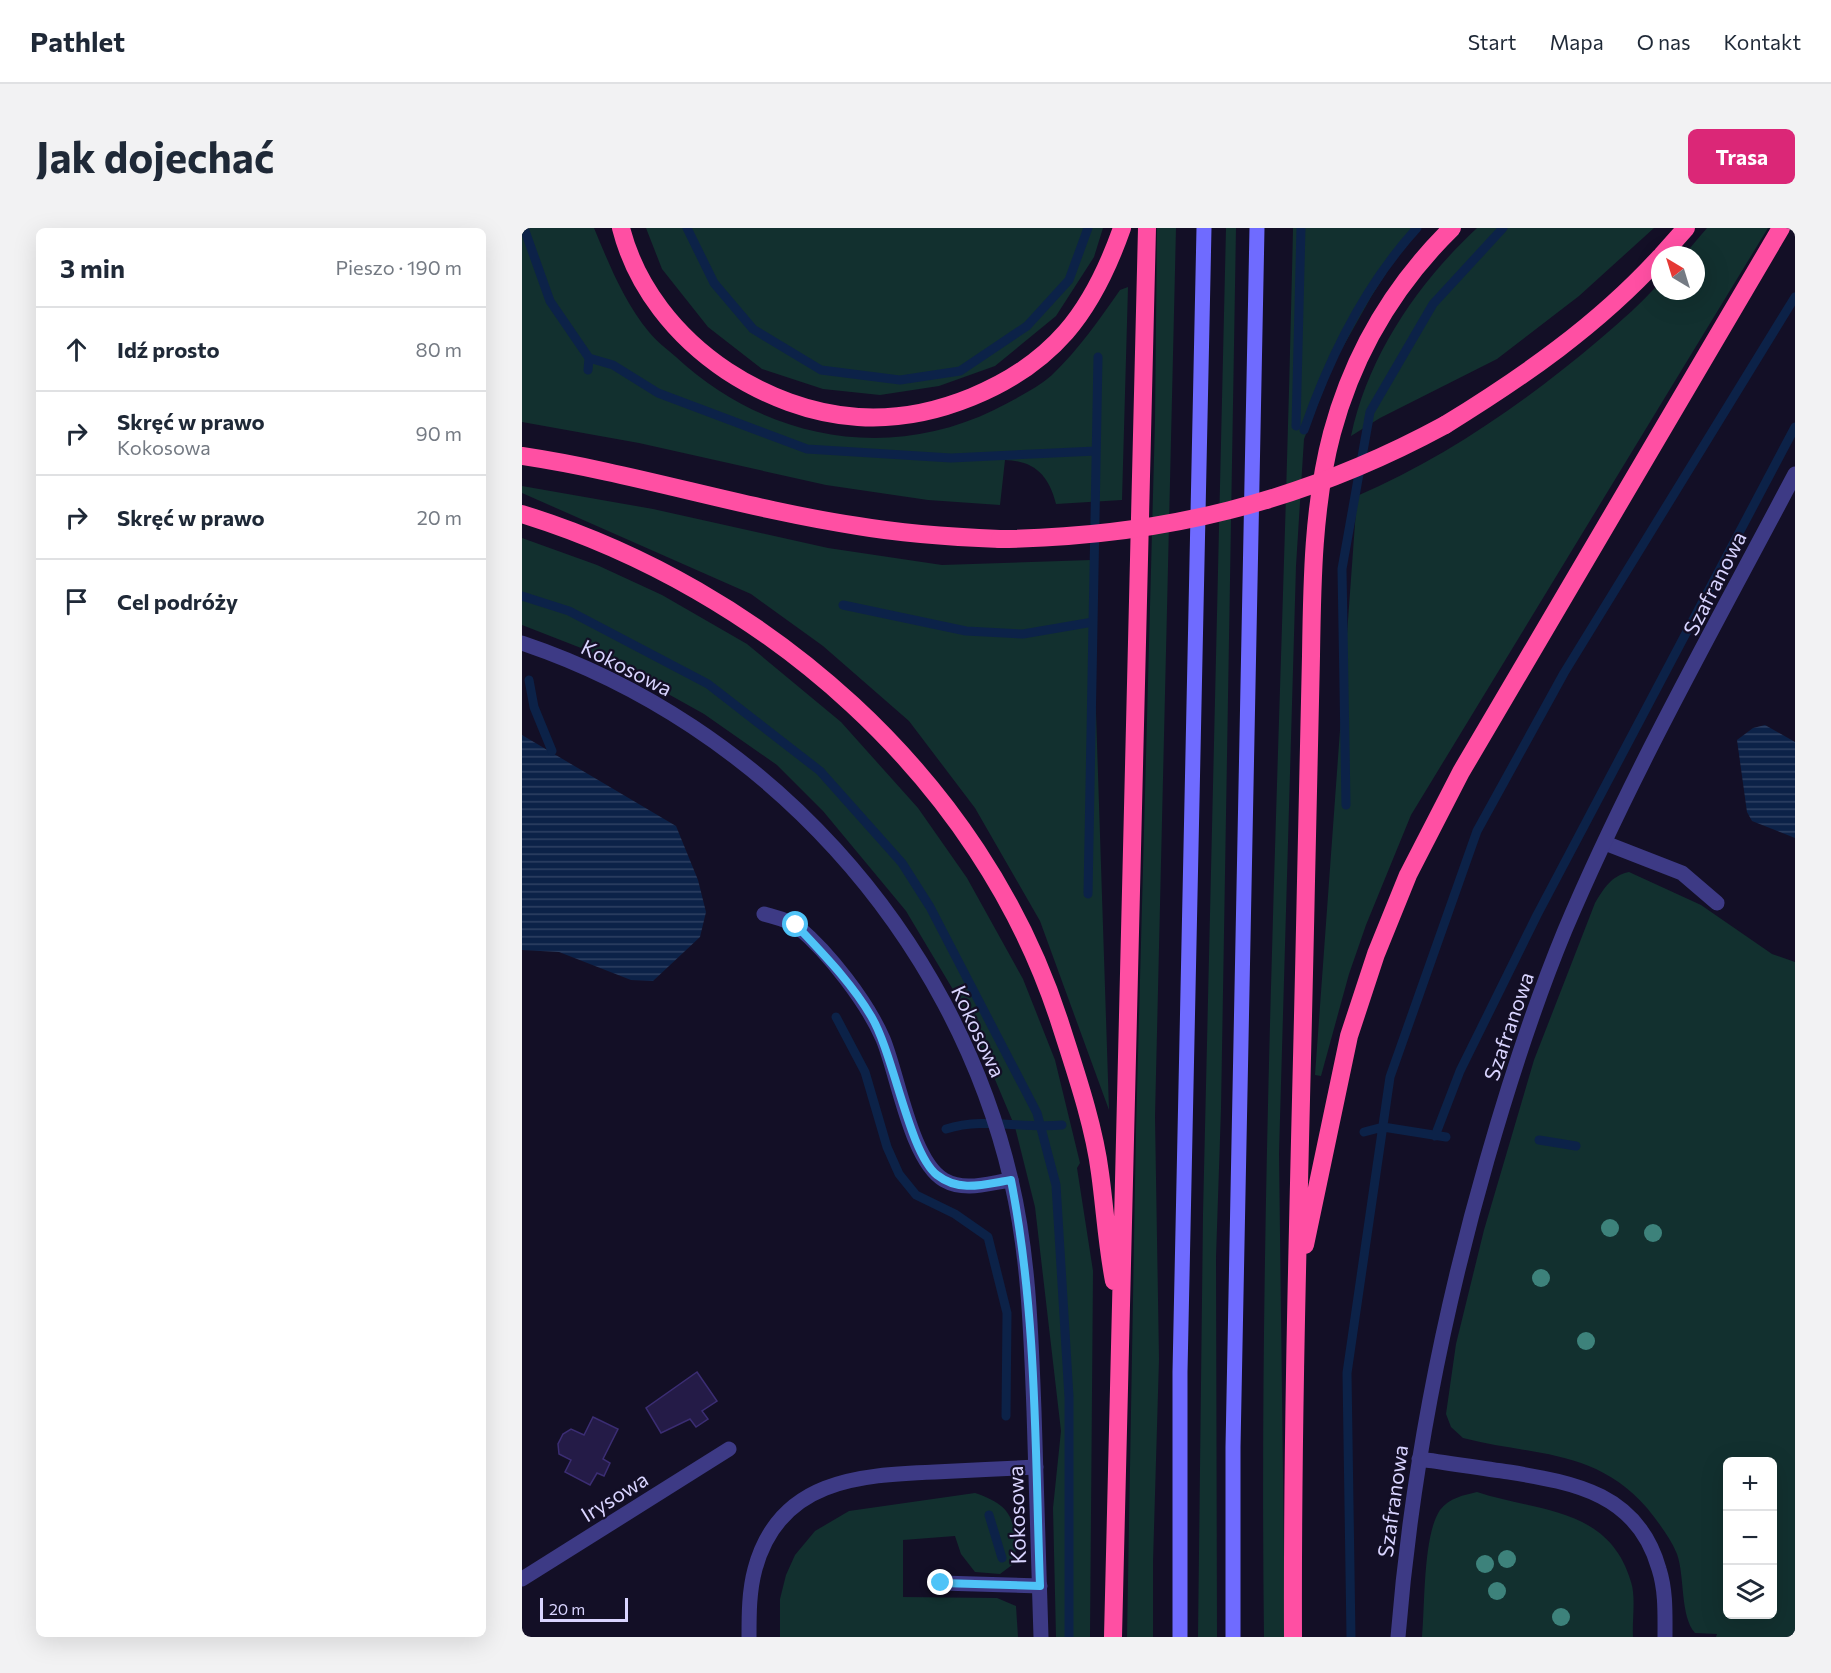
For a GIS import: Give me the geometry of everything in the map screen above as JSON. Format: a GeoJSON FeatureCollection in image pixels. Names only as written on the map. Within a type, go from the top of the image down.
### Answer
{"type":"FeatureCollection","features":[{"type":"Feature","properties":{"kind":"highway"},"geometry":{"type":"LineString","coordinates":[[621,228],[625,246],[651,296],[675,329],[703,355],[748,385],[780,399],[817,410],[858,417],[901,415],[955,404],[1028,367],[1066,332],[1099,285],[1122,228]]}},
{"type":"Feature","properties":{"kind":"highway"},"geometry":{"type":"LineString","coordinates":[[1113,1637],[1147,228]]}},
{"type":"Feature","properties":{"kind":"highway"},"geometry":{"type":"LineString","coordinates":[[1293,1637],[1292,1497],[1295,1294],[1312,624],[1315,550],[1322,479],[1343,396],[1364,348],[1403,284],[1452,228]]}},
{"type":"Feature","properties":{"kind":"highway"},"geometry":{"type":"LineString","coordinates":[[1670,246],[1686,228]]}},
{"type":"Feature","properties":{"kind":"highway"},"geometry":{"type":"LineString","coordinates":[[1295,1294],[1349,1036],[1376,954],[1408,875],[1461,772],[1782,228]]}},
{"type":"Feature","properties":{"kind":"highway"},"geometry":{"type":"LineString","coordinates":[[522,456],[627,476],[856,526],[1000,539],[1118,533],[1191,521],[1247,507],[1332,479],[1401,449],[1445,425],[1506,387],[1570,340],[1651,265]]}},
{"type":"Feature","properties":{"kind":"highway"},"geometry":{"type":"LineString","coordinates":[[522,514],[576,532],[632,555],[705,594],[768,634],[856,708],[917,773],[964,834],[1017,921],[1060,1022],[1100,1171],[1107,1247],[1121,1312]]}},
{"type":"Feature","properties":{"kind":"main road"},"geometry":{"type":"LineString","coordinates":[[1180,1637],[1180,1360],[1204,228]]}},
{"type":"Feature","properties":{"kind":"main road"},"geometry":{"type":"LineString","coordinates":[[1233,1637],[1233,1436],[1257,228]]}},
{"type":"Feature","properties":{"kind":"street","name":"Szafranowa"},"geometry":{"type":"LineString","coordinates":[[1398,1637],[1409,1525],[1419,1459],[1450,1302],[1507,1094],[1564,933],[1605,843],[1795,474]]}},
{"type":"Feature","properties":{"kind":"street","name":"Kokosowa"},"geometry":{"type":"LineString","coordinates":[[522,643],[608,678],[700,731],[776,790],[839,851],[889,913],[938,992],[984,1090],[1011,1180],[1027,1280],[1041,1637]]}},
{"type":"Feature","properties":{"kind":"street"},"geometry":{"type":"LineString","coordinates":[[1605,843],[1682,873],[1718,903]]}},
{"type":"Feature","properties":{"kind":"street"},"geometry":{"type":"LineString","coordinates":[[764,914],[796,925],[834,966],[872,1017],[883,1040],[920,1149],[929,1167],[946,1181],[967,1187],[1011,1180]]}},
{"type":"Feature","properties":{"kind":"street","name":"Irysowa"},"geometry":{"type":"LineString","coordinates":[[522,1579],[729,1449]]}},
{"type":"Feature","properties":{"kind":"street"},"geometry":{"type":"LineString","coordinates":[[1419,1459],[1560,1480],[1589,1489],[1615,1504],[1638,1527],[1654,1554],[1663,1586],[1665,1637]]}},
{"type":"Feature","properties":{"kind":"street"},"geometry":{"type":"LineString","coordinates":[[749,1637],[751,1588],[760,1554],[771,1532],[786,1514],[819,1489],[867,1476],[1036,1467]]}},
{"type":"Feature","properties":{"kind":"street"},"geometry":{"type":"LineString","coordinates":[[941,1583],[1040,1586]]}},
{"type":"Feature","properties":{"kind":"green space"},"geometry":{"type":"Polygon","coordinates":[[[522,228],[594,228],[618,282],[640,320],[658,342],[710,385],[747,407],[786,423],[827,434],[868,438],[911,435],[953,426],[994,410],[1024,394],[1046,380],[1062,365],[1120,290],[1128,287],[1122,500],[1056,504],[1049,485],[1039,472],[1025,463],[1005,460],[1000,505],[928,500],[826,485],[639,443],[522,422],[522,228]]]}},
{"type":"Feature","properties":{"kind":"green space"},"geometry":{"type":"Polygon","coordinates":[[[646,228],[1103,228],[1094,257],[1056,316],[995,366],[939,386],[880,395],[823,389],[762,369],[708,327],[662,269],[646,228]]]}},
{"type":"Feature","properties":{"kind":"green space"},"geometry":{"type":"Polygon","coordinates":[[[1157,228],[1176,228],[1155,1117],[1159,1359],[1153,1637],[1127,1637],[1136,1129],[1155,420],[1157,228]]]}},
{"type":"Feature","properties":{"kind":"green space"},"geometry":{"type":"Polygon","coordinates":[[[1226,228],[1236,228],[1221,1109],[1216,1257],[1217,1637],[1198,1637],[1203,1214],[1226,228]]]}},
{"type":"Feature","properties":{"kind":"green space"},"geometry":{"type":"Polygon","coordinates":[[[1293,228],[1421,228],[1406,242],[1371,297],[1335,361],[1304,439],[1296,566],[1279,1153],[1285,1637],[1264,1637],[1263,1461],[1268,1109],[1293,228]]]}},
{"type":"Feature","properties":{"kind":"green space"},"geometry":{"type":"Polygon","coordinates":[[[1477,228],[1654,228],[1579,296],[1497,359],[1380,418],[1351,436],[1369,378],[1398,323],[1434,273],[1477,228]]]}},
{"type":"Feature","properties":{"kind":"green space"},"geometry":{"type":"Polygon","coordinates":[[[1707,228],[1768,228],[1411,815],[1366,925],[1349,974],[1321,1076],[1315,1075],[1357,496],[1422,464],[1514,406],[1600,339],[1651,292],[1651,300],[1705,300],[1705,246],[1692,246],[1707,228]]]}},
{"type":"Feature","properties":{"kind":"green space"},"geometry":{"type":"Polygon","coordinates":[[[522,486],[653,509],[828,548],[942,565],[1091,560],[1109,1110],[1040,921],[975,808],[909,721],[823,646],[751,594],[522,493],[522,486]]]}},
{"type":"Feature","properties":{"kind":"green space"},"geometry":{"type":"Polygon","coordinates":[[[522,538],[597,565],[662,595],[747,644],[841,722],[918,808],[967,878],[1023,979],[1055,1060],[1080,1163],[1077,1168],[1093,1271],[1090,1637],[1056,1637],[1053,1508],[1061,1431],[1035,1207],[1015,1127],[967,1013],[906,911],[823,811],[777,765],[704,714],[661,690],[581,648],[522,625],[522,538]]]}},
{"type":"Feature","properties":{"kind":"green space"},"geometry":{"type":"Polygon","coordinates":[[[1629,872],[1701,905],[1772,954],[1795,962],[1795,1637],[1716,1637],[1717,1634],[1695,1633],[1687,1617],[1677,1554],[1664,1530],[1647,1508],[1627,1489],[1606,1474],[1584,1464],[1538,1452],[1463,1438],[1451,1427],[1446,1414],[1456,1344],[1484,1230],[1534,1060],[1595,903],[1617,876],[1629,872]]]}},
{"type":"Feature","properties":{"kind":"green space"},"geometry":{"type":"Polygon","coordinates":[[[1477,1492],[1568,1516],[1588,1525],[1606,1539],[1621,1557],[1631,1582],[1634,1602],[1633,1637],[1422,1637],[1426,1571],[1434,1521],[1440,1510],[1448,1503],[1477,1492]]]}},
{"type":"Feature","properties":{"kind":"green space"},"geometry":{"type":"Polygon","coordinates":[[[975,1493],[989,1498],[1006,1511],[1015,1537],[1016,1562],[1000,1574],[975,1572],[961,1554],[955,1536],[903,1540],[903,1597],[997,1598],[1016,1606],[1018,1637],[780,1637],[780,1599],[786,1575],[795,1555],[815,1531],[849,1511],[975,1493]]]}},
{"type":"Feature","properties":{"kind":"water"},"geometry":{"type":"Polygon","coordinates":[[[1765,725],[1795,742],[1795,838],[1752,821],[1747,812],[1737,740],[1753,728],[1765,725]]]}},
{"type":"Feature","properties":{"kind":"water"},"geometry":{"type":"Polygon","coordinates":[[[522,735],[676,826],[698,880],[706,912],[700,937],[653,981],[631,980],[559,952],[522,950],[522,735]]]}},
{"type":"Feature","properties":{"kind":"building"},"geometry":{"type":"Polygon","coordinates":[[[697,1372],[717,1401],[702,1411],[708,1419],[696,1427],[690,1419],[661,1433],[646,1408],[697,1372]]]}},
{"type":"Feature","properties":{"kind":"building"},"geometry":{"type":"Polygon","coordinates":[[[593,1417],[618,1429],[603,1459],[610,1463],[604,1476],[597,1473],[590,1485],[565,1472],[571,1460],[559,1454],[558,1444],[563,1434],[571,1429],[584,1435],[593,1417]]]}},
{"type":"Feature","properties":{"kind":"waterway"},"geometry":{"type":"LineString","coordinates":[[524,228],[550,301],[589,358],[588,370]]}},
{"type":"Feature","properties":{"kind":"waterway"},"geometry":{"type":"LineString","coordinates":[[687,228],[714,283],[753,329],[821,370],[900,380],[960,371],[1027,326],[1069,280],[1088,228]]}},
{"type":"Feature","properties":{"kind":"waterway"},"geometry":{"type":"LineString","coordinates":[[1296,426],[1301,228]]}},
{"type":"Feature","properties":{"kind":"waterway"},"geometry":{"type":"LineString","coordinates":[[1304,430],[1325,376],[1350,323],[1381,273],[1417,228]]}},
{"type":"Feature","properties":{"kind":"waterway"},"geometry":{"type":"LineString","coordinates":[[1346,805],[1342,569],[1370,412],[1433,304],[1503,228]]}},
{"type":"Feature","properties":{"kind":"waterway"},"geometry":{"type":"LineString","coordinates":[[1351,1637],[1347,1373],[1390,1077],[1477,831],[1564,673],[1795,297]]}},
{"type":"Feature","properties":{"kind":"waterway"},"geometry":{"type":"LineString","coordinates":[[1088,894],[1098,357]]}},
{"type":"Feature","properties":{"kind":"waterway"},"geometry":{"type":"LineString","coordinates":[[589,358],[613,365],[658,393],[807,449],[951,458],[1096,451]]}},
{"type":"Feature","properties":{"kind":"waterway"},"geometry":{"type":"LineString","coordinates":[[1435,1136],[1460,1071],[1537,915],[1795,427]]}},
{"type":"Feature","properties":{"kind":"waterway"},"geometry":{"type":"LineString","coordinates":[[522,596],[569,611],[708,684],[820,771],[902,863],[930,907],[1037,1113],[1056,1185],[1069,1397],[1069,1637]]}},
{"type":"Feature","properties":{"kind":"waterway"},"geometry":{"type":"LineString","coordinates":[[843,605],[966,631],[1023,634],[1093,622]]}},
{"type":"Feature","properties":{"kind":"waterway"},"geometry":{"type":"LineString","coordinates":[[529,680],[534,707],[552,751]]}},
{"type":"Feature","properties":{"kind":"waterway"},"geometry":{"type":"LineString","coordinates":[[836,1017],[865,1072],[887,1147],[899,1174],[916,1195],[955,1214],[988,1237],[1007,1313],[1006,1416]]}},
{"type":"Feature","properties":{"kind":"waterway"},"geometry":{"type":"LineString","coordinates":[[946,1129],[975,1124],[1062,1125]]}},
{"type":"Feature","properties":{"kind":"waterway"},"geometry":{"type":"LineString","coordinates":[[1364,1132],[1383,1127],[1446,1137]]}},
{"type":"Feature","properties":{"kind":"waterway"},"geometry":{"type":"LineString","coordinates":[[1539,1140],[1576,1146]]}},
{"type":"Feature","properties":{"kind":"waterway"},"geometry":{"type":"LineString","coordinates":[[989,1515],[1002,1558]]}},
{"type":"Feature","properties":{"kind":"route"},"geometry":{"type":"LineString","coordinates":[[796,925],[834,966],[872,1017],[883,1040],[920,1149],[929,1167],[946,1181],[967,1187],[1011,1180],[1023,1244],[1029,1301],[1040,1586],[941,1583]]}}]}
